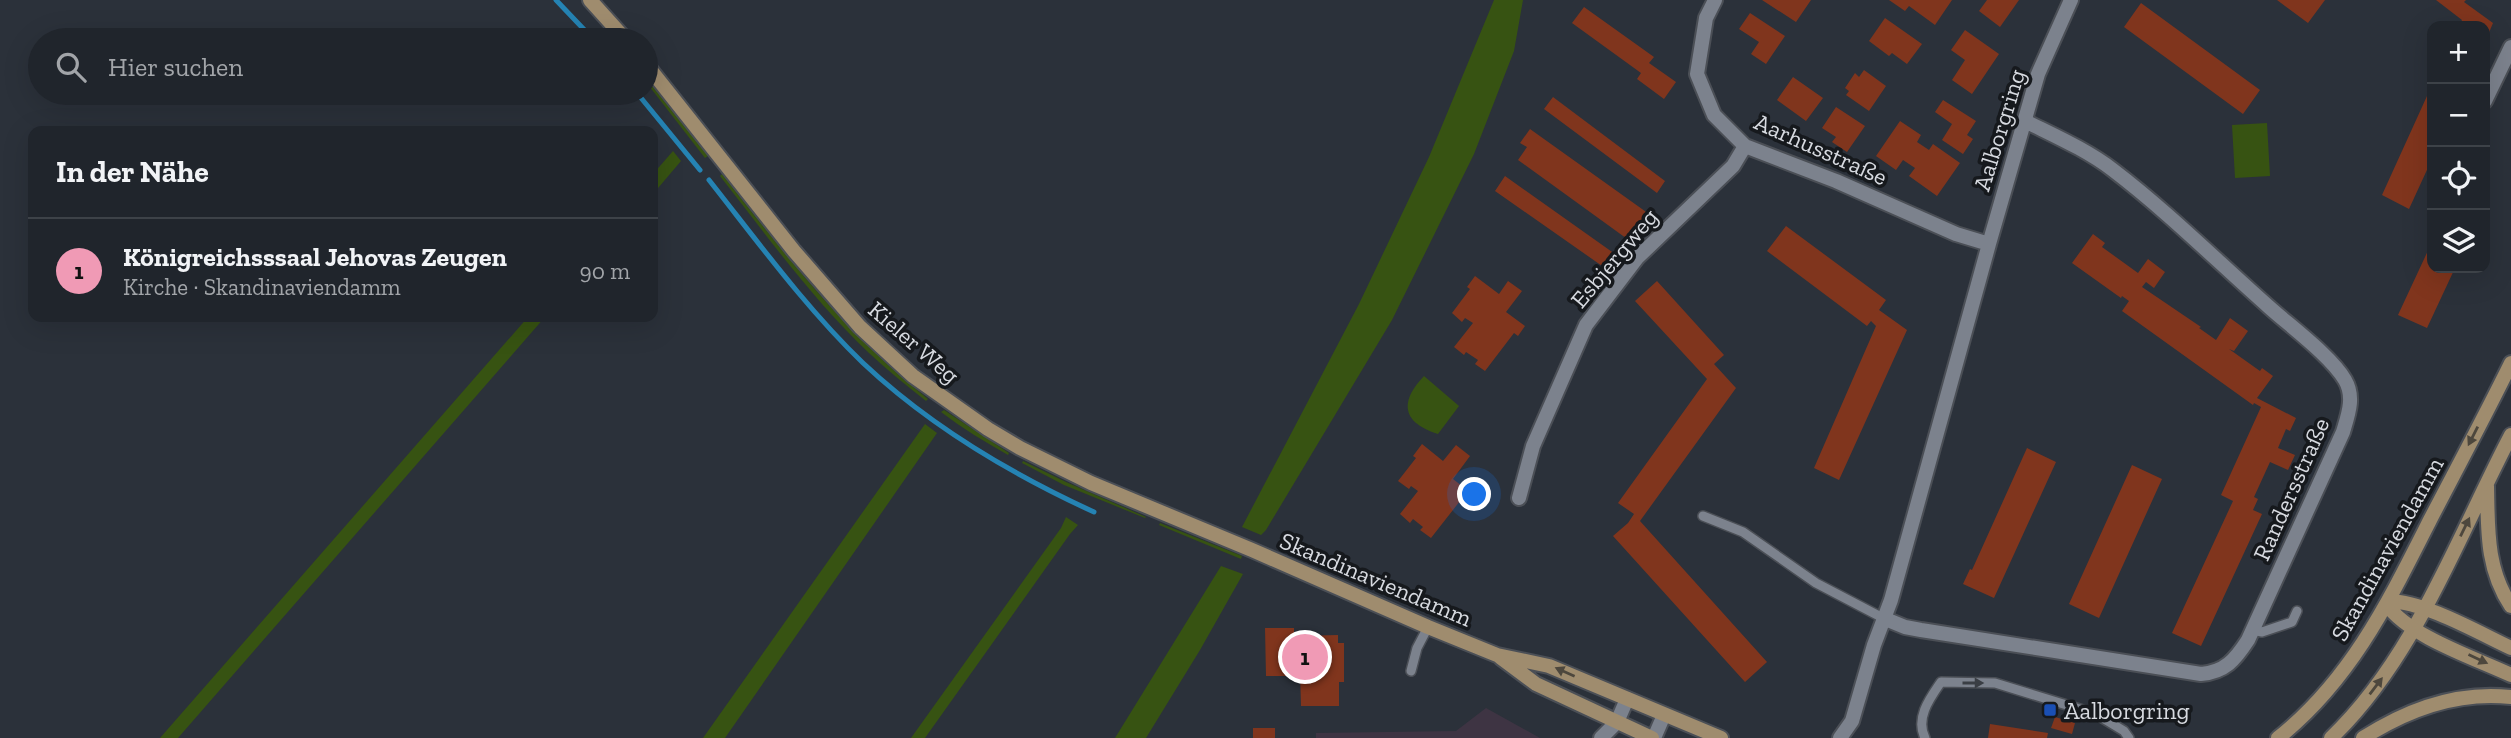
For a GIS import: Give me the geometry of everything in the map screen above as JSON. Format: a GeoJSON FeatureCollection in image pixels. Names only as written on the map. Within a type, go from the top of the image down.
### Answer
{"type":"FeatureCollection","features":[{"type":"Feature","properties":{"kind":"street"},"geometry":{"type":"LineString","coordinates":[[590,0],[615,28]]}},
{"type":"Feature","properties":{"kind":"street","name":"Aarhusstraße"},"geometry":{"type":"LineString","coordinates":[[1714,0],[1706,18],[1697,74],[1714,115],[1745,145],[1836,181],[1956,234],[1989,244]]}},
{"type":"Feature","properties":{"kind":"street","name":"Aalborgring"},"geometry":{"type":"LineString","coordinates":[[1840,738],[1852,721],[1902,564],[1989,244],[2039,75],[2071,0]]}},
{"type":"Feature","properties":{"kind":"street"},"geometry":{"type":"LineString","coordinates":[[2490,91],[2511,47]]}},
{"type":"Feature","properties":{"kind":"street","name":"Kieler Weg"},"geometry":{"type":"LineString","coordinates":[[658,79],[837,303],[913,376],[988,429],[1031,454],[1091,483],[1237,544]]}},
{"type":"Feature","properties":{"kind":"street","name":"Randersstraße"},"geometry":{"type":"LineString","coordinates":[[1884,618],[1913,628],[2201,674],[2217,672],[2226,668],[2238,654],[2252,630],[2343,432],[2351,400],[2345,379],[2307,341],[2112,169],[2025,121]]}},
{"type":"Feature","properties":{"kind":"street","name":"Esbjergweg"},"geometry":{"type":"LineString","coordinates":[[1519,498],[1533,446],[1586,325],[1637,258],[1733,166],[1745,145]]}},
{"type":"Feature","properties":{"kind":"street","name":"Skandinaviendamm"},"geometry":{"type":"LineString","coordinates":[[2278,738],[2313,708],[2334,685],[2366,640],[2388,603],[2511,363]]}},
{"type":"Feature","properties":{"kind":"street"},"geometry":{"type":"LineString","coordinates":[[2332,738],[2383,677],[2413,629],[2511,435]]}},
{"type":"Feature","properties":{"kind":"street"},"geometry":{"type":"LineString","coordinates":[[2487,481],[2488,545],[2491,563],[2496,579],[2511,606]]}},
{"type":"Feature","properties":{"kind":"street","name":"Skandinaviendamm"},"geometry":{"type":"LineString","coordinates":[[1237,544],[1497,655],[1545,664],[1721,738]]}},
{"type":"Feature","properties":{"kind":"street"},"geometry":{"type":"LineString","coordinates":[[2511,648],[2424,608],[2402,601],[2388,603],[2395,616],[2413,629],[2511,675]]}},
{"type":"Feature","properties":{"kind":"street","name":"Skandinaviendamm"},"geometry":{"type":"LineString","coordinates":[[1497,655],[1536,684],[1653,738]]}},
{"type":"Feature","properties":{"kind":"street"},"geometry":{"type":"LineString","coordinates":[[2363,738],[2405,713],[2442,701],[2476,696],[2511,697]]}},
{"type":"Feature","properties":{"kind":"street"},"geometry":{"type":"LineString","coordinates":[[1601,738],[1617,722],[1628,699]]}},
{"type":"Feature","properties":{"kind":"street"},"geometry":{"type":"LineString","coordinates":[[1653,738],[1664,715]]}},
{"type":"Feature","properties":{"kind":"street","name":"Aalborgring"},"geometry":{"type":"LineString","coordinates":[[1852,721],[1854,738]]}},
{"type":"Feature","properties":{"kind":"lane"},"geometry":{"type":"LineString","coordinates":[[1703,516],[1743,532],[1815,583],[1884,618]]}},
{"type":"Feature","properties":{"kind":"lane"},"geometry":{"type":"LineString","coordinates":[[2252,630],[2262,632],[2292,622],[2297,611]]}},
{"type":"Feature","properties":{"kind":"lane"},"geometry":{"type":"LineString","coordinates":[[1411,671],[1417,648],[1428,627]]}},
{"type":"Feature","properties":{"kind":"lane"},"geometry":{"type":"LineString","coordinates":[[1925,738],[1922,732],[1925,705],[1941,682],[1996,683],[2096,714],[2124,731],[2129,738]]}},
{"type":"Feature","properties":{"kind":"shaded area"},"geometry":{"type":"Polygon","coordinates":[[[1486,708],[1540,738],[1316,738],[1316,733],[1456,731],[1486,708]]]}},
{"type":"Feature","properties":{"kind":"green space"},"geometry":{"type":"Polygon","coordinates":[[[1494,0],[1523,0],[1514,51],[1474,154],[1392,320],[1266,530],[1261,535],[1242,527],[1359,304],[1429,157],[1494,0]]]}},
{"type":"Feature","properties":{"kind":"green space"},"geometry":{"type":"Polygon","coordinates":[[[658,93],[708,156],[705,158],[658,97],[658,93]]]}},
{"type":"Feature","properties":{"kind":"green space"},"geometry":{"type":"Polygon","coordinates":[[[2267,123],[2270,176],[2235,178],[2232,125],[2267,123]]]}},
{"type":"Feature","properties":{"kind":"green space"},"geometry":{"type":"Polygon","coordinates":[[[673,151],[681,161],[658,188],[658,168],[673,151]]]}},
{"type":"Feature","properties":{"kind":"green space"},"geometry":{"type":"Polygon","coordinates":[[[722,174],[818,293],[870,348],[928,399],[926,401],[848,333],[755,222],[720,176],[722,174]]]}},
{"type":"Feature","properties":{"kind":"green space"},"geometry":{"type":"Polygon","coordinates":[[[524,322],[541,322],[178,738],[160,738],[524,322]]]}},
{"type":"Feature","properties":{"kind":"green space"},"geometry":{"type":"Polygon","coordinates":[[[1424,376],[1459,406],[1438,434],[1417,424],[1408,411],[1411,394],[1424,376]]]}},
{"type":"Feature","properties":{"kind":"green space"},"geometry":{"type":"Polygon","coordinates":[[[944,410],[1009,453],[1008,455],[957,424],[941,412],[944,410]]]}},
{"type":"Feature","properties":{"kind":"green space"},"geometry":{"type":"Polygon","coordinates":[[[925,424],[937,433],[725,738],[703,738],[925,424]]]}},
{"type":"Feature","properties":{"kind":"green space"},"geometry":{"type":"Polygon","coordinates":[[[1023,461],[1146,517],[1064,485],[1022,463],[1023,461]]]}},
{"type":"Feature","properties":{"kind":"green space"},"geometry":{"type":"Polygon","coordinates":[[[1066,517],[1078,525],[925,738],[911,738],[1061,528],[1066,517]]]}},
{"type":"Feature","properties":{"kind":"green space"},"geometry":{"type":"Polygon","coordinates":[[[1160,523],[1242,556],[1241,559],[1159,525],[1160,523]]]}},
{"type":"Feature","properties":{"kind":"green space"},"geometry":{"type":"Polygon","coordinates":[[[1221,566],[1243,574],[1146,738],[1115,738],[1221,566]]]}},
{"type":"Feature","properties":{"kind":"building"},"geometry":{"type":"Polygon","coordinates":[[[1762,0],[1811,0],[1796,22],[1762,0]]]}},
{"type":"Feature","properties":{"kind":"building"},"geometry":{"type":"Polygon","coordinates":[[[1889,0],[1952,0],[1935,25],[1909,6],[1905,11],[1889,0]]]}},
{"type":"Feature","properties":{"kind":"building"},"geometry":{"type":"Polygon","coordinates":[[[1987,0],[2019,0],[2000,27],[1979,11],[1987,0]]]}},
{"type":"Feature","properties":{"kind":"building"},"geometry":{"type":"Polygon","coordinates":[[[2277,0],[2325,0],[2308,23],[2277,0]]]}},
{"type":"Feature","properties":{"kind":"building"},"geometry":{"type":"Polygon","coordinates":[[[2436,0],[2466,0],[2464,2],[2493,23],[2490,30],[2490,21],[2462,20],[2436,0]]]}},
{"type":"Feature","properties":{"kind":"building"},"geometry":{"type":"Polygon","coordinates":[[[2141,3],[2260,90],[2243,114],[2124,27],[2141,3]]]}},
{"type":"Feature","properties":{"kind":"building"},"geometry":{"type":"Polygon","coordinates":[[[1584,7],[1654,57],[1649,63],[1676,82],[1664,99],[1637,79],[1641,73],[1572,23],[1584,7]]]}},
{"type":"Feature","properties":{"kind":"building"},"geometry":{"type":"Polygon","coordinates":[[[1750,13],[1785,36],[1766,64],[1751,54],[1759,42],[1739,29],[1750,13]]]}},
{"type":"Feature","properties":{"kind":"building"},"geometry":{"type":"Polygon","coordinates":[[[1885,18],[1922,44],[1907,64],[1892,53],[1889,56],[1869,41],[1885,18]]]}},
{"type":"Feature","properties":{"kind":"building"},"geometry":{"type":"Polygon","coordinates":[[[1965,30],[1999,54],[1972,94],[1952,80],[1965,60],[1951,50],[1965,30]]]}},
{"type":"Feature","properties":{"kind":"building"},"geometry":{"type":"Polygon","coordinates":[[[1864,70],[1886,86],[1869,111],[1846,95],[1849,91],[1845,88],[1855,73],[1859,77],[1864,70]]]}},
{"type":"Feature","properties":{"kind":"building"},"geometry":{"type":"Polygon","coordinates":[[[1793,77],[1823,98],[1806,121],[1777,100],[1793,77]]]}},
{"type":"Feature","properties":{"kind":"building"},"geometry":{"type":"Polygon","coordinates":[[[2427,96],[2427,170],[2409,209],[2382,195],[2427,96]]]}},
{"type":"Feature","properties":{"kind":"building"},"geometry":{"type":"Polygon","coordinates":[[[1553,97],[1665,181],[1657,193],[1544,109],[1553,97]]]}},
{"type":"Feature","properties":{"kind":"building"},"geometry":{"type":"Polygon","coordinates":[[[1943,100],[1976,121],[1967,135],[1973,139],[1963,154],[1942,140],[1952,124],[1935,112],[1943,100]]]}},
{"type":"Feature","properties":{"kind":"building"},"geometry":{"type":"Polygon","coordinates":[[[1836,107],[1865,126],[1847,152],[1832,142],[1836,137],[1822,128],[1836,107]]]}},
{"type":"Feature","properties":{"kind":"building"},"geometry":{"type":"Polygon","coordinates":[[[1900,121],[1921,135],[1917,142],[1929,150],[1933,144],[1960,163],[1937,196],[1909,176],[1915,168],[1903,160],[1896,170],[1876,156],[1900,121]]]}},
{"type":"Feature","properties":{"kind":"building"},"geometry":{"type":"Polygon","coordinates":[[[1530,129],[1649,214],[1630,241],[1518,160],[1527,147],[1520,143],[1530,129]]]}},
{"type":"Feature","properties":{"kind":"building"},"geometry":{"type":"Polygon","coordinates":[[[1505,176],[1615,254],[1605,268],[1495,191],[1505,176]]]}},
{"type":"Feature","properties":{"kind":"building"},"geometry":{"type":"Polygon","coordinates":[[[1786,226],[1886,300],[1879,310],[1907,330],[1839,480],[1814,468],[1876,326],[1871,321],[1867,326],[1767,251],[1786,226]]]}},
{"type":"Feature","properties":{"kind":"building"},"geometry":{"type":"Polygon","coordinates":[[[2093,234],[2105,243],[2102,247],[2138,273],[2148,259],[2165,272],[2154,288],[2146,282],[2142,287],[2216,340],[2230,318],[2248,331],[2234,351],[2229,349],[2260,371],[2262,368],[2273,376],[2257,398],[2296,418],[2290,431],[2286,429],[2278,448],[2295,455],[2288,470],[2270,462],[2254,497],[2258,499],[2253,510],[2262,514],[2201,646],[2172,633],[2233,501],[2221,495],[2261,407],[2254,403],[2253,405],[2122,311],[2129,301],[2072,263],[2093,234]]]}},
{"type":"Feature","properties":{"kind":"building"},"geometry":{"type":"Polygon","coordinates":[[[2427,253],[2427,273],[2453,273],[2427,328],[2398,315],[2427,253]]]}},
{"type":"Feature","properties":{"kind":"building"},"geometry":{"type":"Polygon","coordinates":[[[1475,276],[1499,294],[1508,281],[1522,291],[1506,312],[1525,326],[1518,336],[1514,333],[1485,371],[1475,364],[1478,360],[1466,352],[1464,355],[1454,347],[1473,323],[1465,318],[1462,322],[1452,313],[1470,289],[1467,287],[1475,276]]]}},
{"type":"Feature","properties":{"kind":"building"},"geometry":{"type":"Polygon","coordinates":[[[1657,281],[1724,355],[1714,364],[1736,388],[1640,521],[1767,662],[1745,682],[1613,536],[1634,514],[1618,503],[1707,379],[1635,301],[1657,281]]]}},
{"type":"Feature","properties":{"kind":"building"},"geometry":{"type":"Polygon","coordinates":[[[1422,444],[1443,461],[1456,445],[1470,456],[1453,479],[1471,493],[1463,504],[1460,501],[1431,538],[1420,530],[1423,527],[1413,519],[1410,523],[1400,514],[1418,491],[1411,486],[1409,489],[1398,481],[1416,458],[1413,456],[1422,444]]]}},
{"type":"Feature","properties":{"kind":"building"},"geometry":{"type":"Polygon","coordinates":[[[2027,448],[2056,462],[1994,598],[1963,584],[1970,569],[1972,570],[2027,448]]]}},
{"type":"Feature","properties":{"kind":"building"},"geometry":{"type":"Polygon","coordinates":[[[2132,465],[2162,479],[2099,618],[2069,604],[2132,465]]]}},
{"type":"Feature","properties":{"kind":"building"},"geometry":{"type":"Polygon","coordinates":[[[1265,628],[1294,628],[1294,642],[1300,642],[1300,636],[1338,635],[1338,643],[1344,643],[1344,682],[1339,682],[1339,706],[1301,706],[1300,671],[1294,671],[1294,676],[1266,676],[1265,628]]]}},
{"type":"Feature","properties":{"kind":"building"},"geometry":{"type":"Polygon","coordinates":[[[2055,717],[2075,723],[2072,734],[2051,728],[2055,717]]]}},
{"type":"Feature","properties":{"kind":"building"},"geometry":{"type":"Polygon","coordinates":[[[1990,724],[2048,733],[2047,738],[1988,738],[1990,724]]]}},
{"type":"Feature","properties":{"kind":"building"},"geometry":{"type":"Polygon","coordinates":[[[1253,728],[1275,728],[1275,738],[1253,738],[1253,728]]]}},
{"type":"Feature","properties":{"kind":"waterway"},"geometry":{"type":"LineString","coordinates":[[556,0],[583,28]]}},
{"type":"Feature","properties":{"kind":"waterway"},"geometry":{"type":"LineString","coordinates":[[647,105],[700,170]]}},
{"type":"Feature","properties":{"kind":"waterway"},"geometry":{"type":"LineString","coordinates":[[709,180],[822,320],[889,386],[972,447],[1032,482],[1094,512]]}},
{"type":"Feature","properties":{"kind":"place","name":"Königreichsssaal Jehovas Zeugen"},"geometry":{"type":"Point","coordinates":[1305,657]}},
{"type":"Feature","properties":{"kind":"place","name":"Aalborgring"},"geometry":{"type":"Point","coordinates":[2050,710]}}]}
